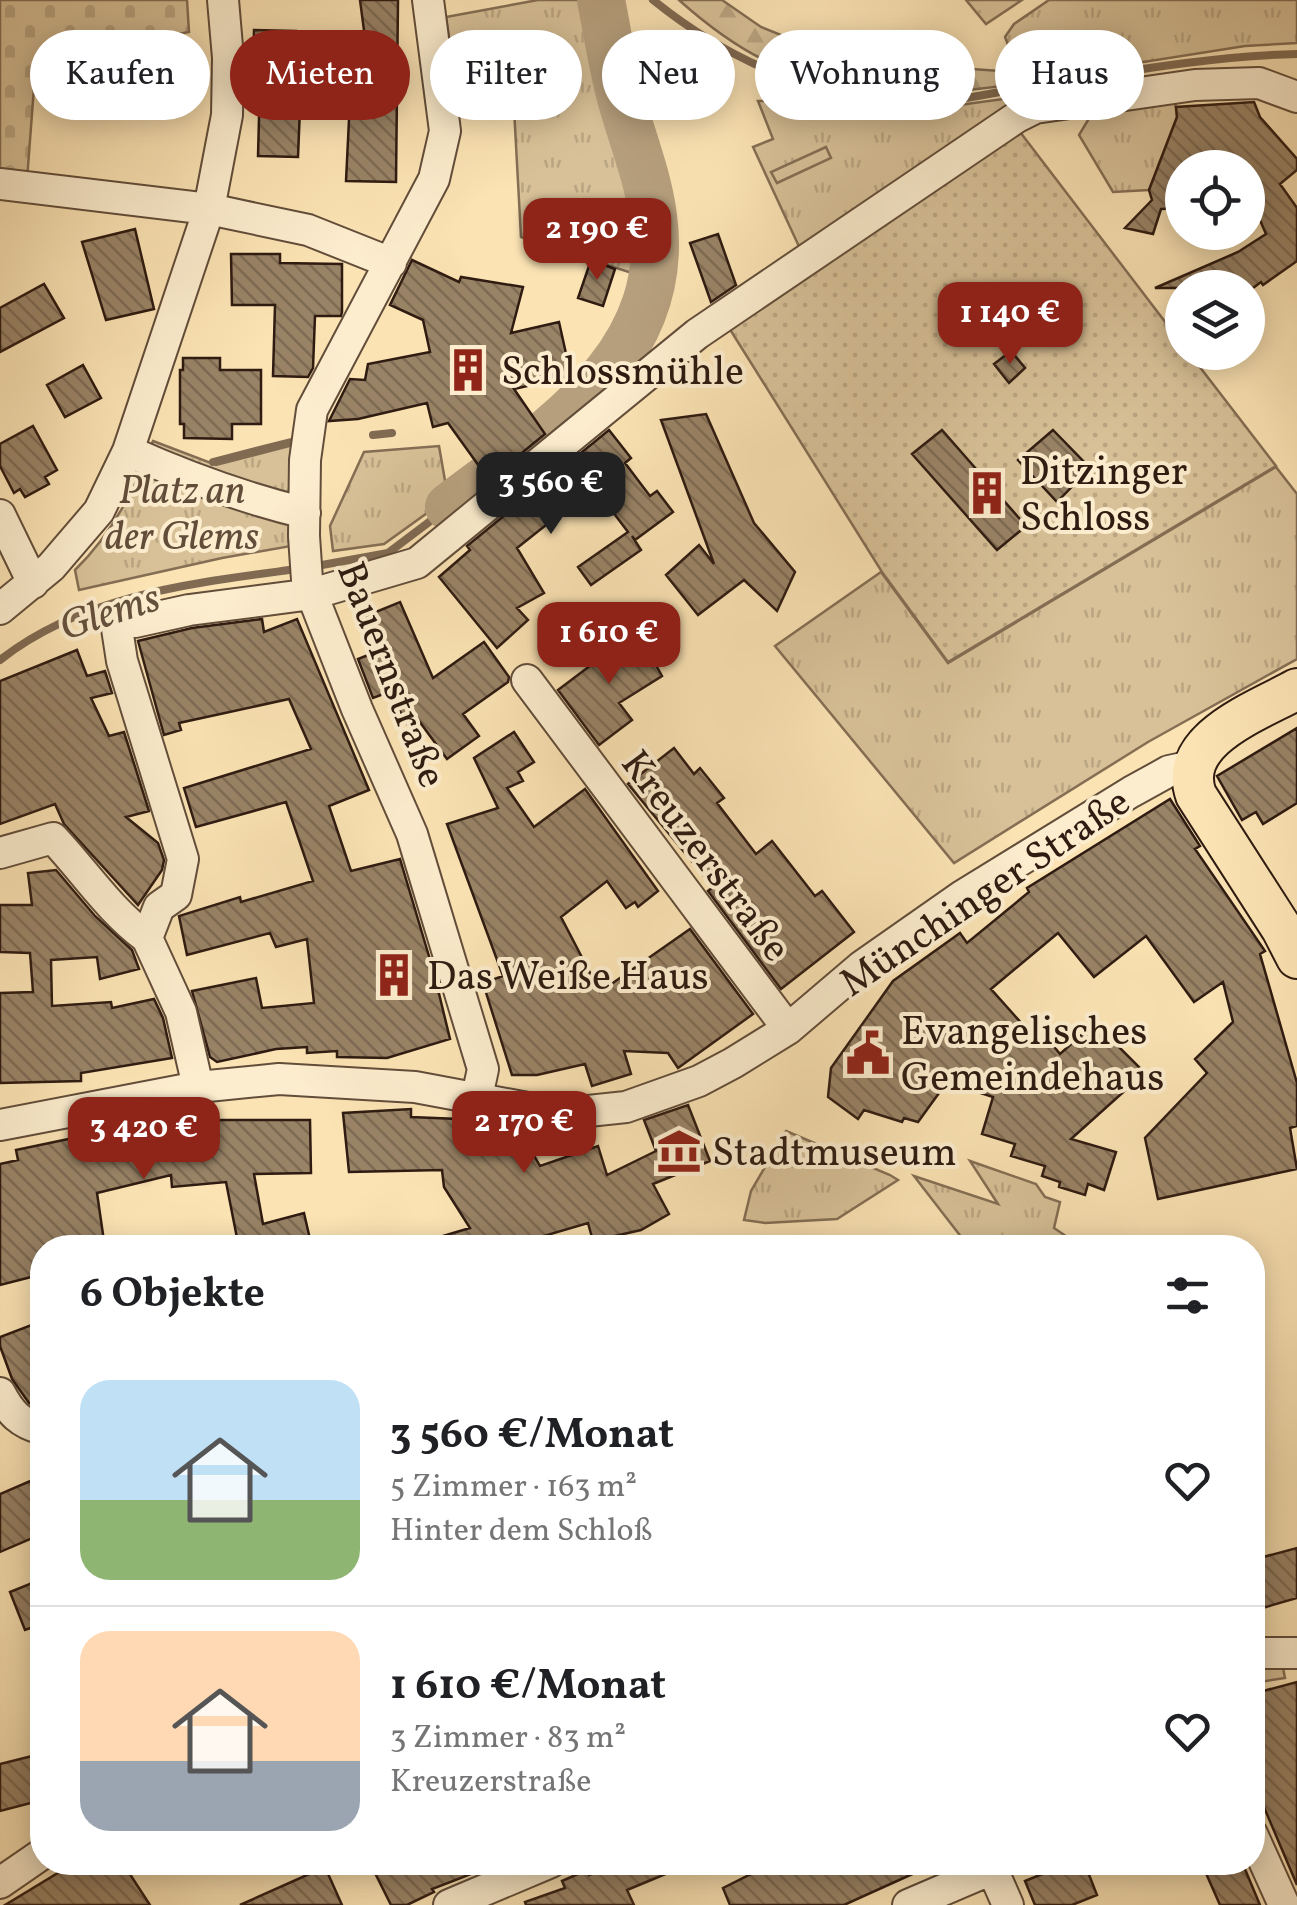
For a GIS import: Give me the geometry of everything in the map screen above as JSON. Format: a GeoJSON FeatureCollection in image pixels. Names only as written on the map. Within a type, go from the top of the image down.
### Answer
{"type":"FeatureCollection","features":[{"type":"Feature","properties":{"kind":"main road","name":"Münchinger Straße"},"geometry":{"type":"LineString","coordinates":[[1192,766],[1199,751],[1226,729],[1297,689]]}},
{"type":"Feature","properties":{"kind":"main road"},"geometry":{"type":"LineString","coordinates":[[1192,766],[1196,795],[1297,958]]}},
{"type":"Feature","properties":{"kind":"street"},"geometry":{"type":"LineString","coordinates":[[0,608],[34,582],[100,512],[128,451],[209,210],[227,116],[223,0]]}},
{"type":"Feature","properties":{"kind":"street","name":"Bauernstraße"},"geometry":{"type":"LineString","coordinates":[[428,0],[445,131],[434,179],[312,410],[305,460],[304,548],[310,587],[429,883],[483,1068],[477,1097]]}},
{"type":"Feature","properties":{"kind":"street"},"geometry":{"type":"LineString","coordinates":[[147,938],[158,907],[176,895],[183,859],[122,661],[116,622],[134,622],[417,563],[696,334],[1035,108],[1195,85],[1260,82],[1297,97]]}},
{"type":"Feature","properties":{"kind":"street"},"geometry":{"type":"LineString","coordinates":[[0,184],[209,210],[308,230],[390,264]]}},
{"type":"Feature","properties":{"kind":"street"},"geometry":{"type":"LineString","coordinates":[[128,451],[251,500],[305,513]]}},
{"type":"Feature","properties":{"kind":"street"},"geometry":{"type":"LineString","coordinates":[[0,515],[34,582]]}},
{"type":"Feature","properties":{"kind":"street","name":"Kreuzerstraße"},"geometry":{"type":"LineString","coordinates":[[527,680],[788,1028]]}},
{"type":"Feature","properties":{"kind":"street","name":"Münchinger Straße"},"geometry":{"type":"LineString","coordinates":[[0,1124],[198,1086],[303,1079],[415,1086],[560,1114],[626,1107],[666,1094],[732,1063],[788,1028],[862,966],[962,896],[1131,792],[1169,771],[1192,766]]}},
{"type":"Feature","properties":{"kind":"street"},"geometry":{"type":"LineString","coordinates":[[0,853],[52,838],[92,887],[147,938],[181,1012],[198,1086]]}},
{"type":"Feature","properties":{"kind":"street"},"geometry":{"type":"LineString","coordinates":[[0,1393],[10,1412],[30,1425]]}},
{"type":"Feature","properties":{"kind":"street"},"geometry":{"type":"LineString","coordinates":[[1265,1653],[1297,1653]]}},
{"type":"Feature","properties":{"kind":"street"},"geometry":{"type":"LineString","coordinates":[[2,1878],[30,1861]]}},
{"type":"Feature","properties":{"kind":"street"},"geometry":{"type":"LineString","coordinates":[[1265,1863],[1284,1905]]}},
{"type":"Feature","properties":{"kind":"street"},"geometry":{"type":"LineString","coordinates":[[449,1905],[520,1875]]}},
{"type":"Feature","properties":{"kind":"street"},"geometry":{"type":"LineString","coordinates":[[908,1905],[972,1875]]}},
{"type":"Feature","properties":{"kind":"street"},"geometry":{"type":"LineString","coordinates":[[995,1875],[1008,1905]]}},
{"type":"Feature","properties":{"kind":"green space"},"geometry":{"type":"Polygon","coordinates":[[[0,0],[187,0],[189,30],[30,30],[32,120],[26,193],[0,199],[0,0]]]}},
{"type":"Feature","properties":{"kind":"green space"},"geometry":{"type":"Polygon","coordinates":[[[538,0],[615,0],[622,30],[602,30],[602,120],[643,120],[664,207],[667,237],[652,238],[644,277],[521,237],[515,120],[582,120],[582,30],[448,30],[446,17],[538,0]]]}},
{"type":"Feature","properties":{"kind":"green space"},"geometry":{"type":"Polygon","coordinates":[[[679,0],[722,0],[768,30],[755,30],[755,55],[735,43],[735,30],[712,28],[679,0]]]}},
{"type":"Feature","properties":{"kind":"green space"},"geometry":{"type":"Polygon","coordinates":[[[966,0],[1022,0],[986,24],[966,0]]]}},
{"type":"Feature","properties":{"kind":"green space"},"geometry":{"type":"Polygon","coordinates":[[[1049,0],[1297,0],[1297,43],[1245,46],[1144,62],[1144,30],[1010,30],[1049,0]]]}},
{"type":"Feature","properties":{"kind":"green space"},"geometry":{"type":"Polygon","coordinates":[[[975,69],[995,71],[995,86],[975,89],[975,69]]]}},
{"type":"Feature","properties":{"kind":"green space"},"geometry":{"type":"Polygon","coordinates":[[[995,100],[995,120],[1004,120],[802,253],[753,147],[773,139],[766,120],[975,120],[975,103],[995,100]]]}},
{"type":"Feature","properties":{"kind":"green space"},"geometry":{"type":"Polygon","coordinates":[[[1175,101],[1177,117],[1149,190],[1113,192],[1079,135],[1088,120],[1144,120],[1144,103],[1175,101]]]}},
{"type":"Feature","properties":{"kind":"green space"},"geometry":{"type":"Polygon","coordinates":[[[1017,128],[1165,322],[1165,370],[1202,370],[1276,466],[948,662],[882,572],[726,323],[1017,128]]]}},
{"type":"Feature","properties":{"kind":"green space"},"geometry":{"type":"Polygon","coordinates":[[[826,147],[831,158],[777,183],[771,172],[826,147]]]}},
{"type":"Feature","properties":{"kind":"green space","name":"Platz an der Glems"},"geometry":{"type":"Polygon","coordinates":[[[153,441],[216,465],[297,444],[291,546],[79,590],[75,570],[121,510],[153,441]]]}},
{"type":"Feature","properties":{"kind":"green space"},"geometry":{"type":"Polygon","coordinates":[[[439,446],[448,498],[384,544],[333,551],[330,526],[364,452],[439,446]]]}},
{"type":"Feature","properties":{"kind":"green space"},"geometry":{"type":"Polygon","coordinates":[[[1276,467],[1297,494],[1297,659],[1148,742],[954,863],[775,646],[881,572],[948,663],[1276,467]]]}},
{"type":"Feature","properties":{"kind":"green space"},"geometry":{"type":"Polygon","coordinates":[[[786,1131],[898,1180],[837,1219],[765,1223],[744,1220],[751,1191],[786,1131]]]}},
{"type":"Feature","properties":{"kind":"green space"},"geometry":{"type":"Polygon","coordinates":[[[970,1161],[1036,1184],[1045,1197],[1060,1202],[1054,1228],[1064,1235],[960,1235],[914,1176],[998,1204],[970,1161]]]}},
{"type":"Feature","properties":{"kind":"green space"},"geometry":{"type":"Polygon","coordinates":[[[1282,1663],[1285,1678],[1265,1681],[1265,1665],[1282,1663]]]}},
{"type":"Feature","properties":{"kind":"building"},"geometry":{"type":"Polygon","coordinates":[[[360,0],[398,0],[398,30],[364,30],[360,0]]]}},
{"type":"Feature","properties":{"kind":"building"},"geometry":{"type":"Polygon","coordinates":[[[1254,102],[1260,117],[1297,159],[1297,170],[1280,184],[1297,208],[1297,261],[1265,284],[1265,270],[1196,270],[1241,250],[1265,250],[1265,150],[1165,150],[1165,209],[1161,209],[1153,234],[1125,228],[1152,200],[1149,190],[1177,117],[1176,107],[1254,102]]]}},
{"type":"Feature","properties":{"kind":"building"},"geometry":{"type":"Polygon","coordinates":[[[259,120],[300,120],[298,157],[258,156],[259,120]]]}},
{"type":"Feature","properties":{"kind":"building"},"geometry":{"type":"Polygon","coordinates":[[[349,120],[397,120],[396,182],[346,181],[349,120]]]}},
{"type":"Feature","properties":{"kind":"building"},"geometry":{"type":"Polygon","coordinates":[[[135,229],[154,309],[106,320],[82,242],[135,229]]]}},
{"type":"Feature","properties":{"kind":"building"},"geometry":{"type":"Polygon","coordinates":[[[718,234],[736,285],[711,302],[690,243],[718,234]]]}},
{"type":"Feature","properties":{"kind":"building"},"geometry":{"type":"Polygon","coordinates":[[[231,254],[280,254],[280,263],[342,264],[341,316],[315,316],[313,368],[308,377],[273,376],[275,305],[232,305],[231,254]]]}},
{"type":"Feature","properties":{"kind":"building"},"geometry":{"type":"Polygon","coordinates":[[[412,260],[459,282],[461,277],[523,287],[511,333],[559,322],[571,376],[514,389],[545,434],[489,480],[448,423],[433,427],[427,403],[358,419],[329,421],[350,379],[365,380],[368,364],[430,352],[423,320],[390,305],[412,260]]]}},
{"type":"Feature","properties":{"kind":"building"},"geometry":{"type":"Polygon","coordinates":[[[591,260],[615,269],[603,306],[578,298],[591,260]]]}},
{"type":"Feature","properties":{"kind":"building"},"geometry":{"type":"Polygon","coordinates":[[[44,284],[64,318],[0,352],[0,308],[44,284]]]}},
{"type":"Feature","properties":{"kind":"building"},"geometry":{"type":"Polygon","coordinates":[[[1011,351],[1025,368],[1009,383],[994,364],[1011,351]]]}},
{"type":"Feature","properties":{"kind":"building"},"geometry":{"type":"Polygon","coordinates":[[[183,358],[220,358],[220,370],[261,370],[261,424],[232,424],[232,439],[184,438],[184,424],[180,424],[183,358]]]}},
{"type":"Feature","properties":{"kind":"building"},"geometry":{"type":"Polygon","coordinates":[[[83,365],[101,398],[65,417],[47,385],[83,365]]]}},
{"type":"Feature","properties":{"kind":"building"},"geometry":{"type":"Polygon","coordinates":[[[706,414],[754,523],[795,572],[777,611],[744,580],[698,615],[666,575],[699,545],[714,564],[661,420],[706,414]]]}},
{"type":"Feature","properties":{"kind":"building"},"geometry":{"type":"Polygon","coordinates":[[[33,426],[57,470],[45,477],[49,484],[25,497],[20,489],[14,493],[0,466],[0,444],[33,426]]]}},
{"type":"Feature","properties":{"kind":"building"},"geometry":{"type":"Polygon","coordinates":[[[609,430],[631,458],[625,463],[650,496],[657,491],[673,512],[635,540],[632,536],[641,550],[591,585],[578,567],[628,532],[594,487],[517,548],[544,593],[517,608],[528,620],[497,648],[439,577],[470,550],[467,546],[609,430]]]}},
{"type":"Feature","properties":{"kind":"building"},"geometry":{"type":"Polygon","coordinates":[[[942,430],[1026,526],[997,550],[912,454],[942,430]]]}},
{"type":"Feature","properties":{"kind":"building"},"geometry":{"type":"Polygon","coordinates":[[[1053,430],[1090,468],[1057,502],[1018,460],[1053,430]]]}},
{"type":"Feature","properties":{"kind":"building"},"geometry":{"type":"Polygon","coordinates":[[[400,602],[433,678],[484,642],[509,677],[508,682],[463,714],[479,736],[447,759],[419,721],[409,727],[389,692],[373,698],[358,659],[381,650],[366,616],[400,602]]]}},
{"type":"Feature","properties":{"kind":"building"},"geometry":{"type":"Polygon","coordinates":[[[262,619],[264,632],[297,619],[369,790],[329,806],[351,871],[400,859],[450,1039],[387,1058],[337,1057],[337,1051],[307,1053],[307,1047],[276,1049],[217,1062],[210,1057],[192,991],[256,978],[262,1008],[314,1003],[307,939],[276,947],[270,933],[187,955],[179,916],[313,881],[286,802],[196,827],[184,788],[311,749],[289,699],[179,723],[181,730],[164,735],[138,641],[192,628],[262,619]]]}},
{"type":"Feature","properties":{"kind":"building"},"geometry":{"type":"Polygon","coordinates":[[[624,629],[645,662],[652,658],[662,676],[619,703],[632,720],[599,745],[558,690],[607,653],[601,643],[624,629]]]}},
{"type":"Feature","properties":{"kind":"building"},"geometry":{"type":"Polygon","coordinates":[[[77,650],[87,676],[105,671],[112,693],[91,698],[109,736],[124,732],[149,811],[126,817],[158,843],[164,860],[162,870],[138,905],[64,824],[55,804],[0,824],[0,681],[77,650]]]}},
{"type":"Feature","properties":{"kind":"building"},"geometry":{"type":"Polygon","coordinates":[[[1297,728],[1297,803],[1263,824],[1256,812],[1242,820],[1217,776],[1297,728]]]}},
{"type":"Feature","properties":{"kind":"building"},"geometry":{"type":"Polygon","coordinates":[[[514,732],[534,762],[518,772],[523,781],[507,788],[534,827],[585,789],[658,891],[638,907],[635,902],[626,908],[607,881],[561,917],[600,992],[690,929],[753,1014],[678,1068],[668,1053],[624,1051],[631,1074],[592,1086],[585,1064],[537,1075],[512,1075],[483,983],[503,976],[447,824],[498,808],[474,758],[514,732]]]}},
{"type":"Feature","properties":{"kind":"building"},"geometry":{"type":"Polygon","coordinates":[[[674,748],[694,774],[700,768],[724,798],[717,803],[756,854],[772,841],[815,896],[822,891],[854,932],[781,989],[708,891],[713,887],[628,784],[674,748]]]}},
{"type":"Feature","properties":{"kind":"building"},"geometry":{"type":"Polygon","coordinates":[[[1170,799],[1200,846],[1195,849],[1265,951],[1260,954],[1297,1083],[1297,1126],[1290,1128],[1297,1169],[1158,1199],[1145,1138],[1207,1073],[1195,1059],[1233,1022],[1223,982],[1194,1002],[1146,936],[1094,977],[1058,933],[991,989],[1040,1044],[1047,1038],[1060,1054],[1095,1023],[1142,1070],[1139,1078],[1071,1139],[1116,1152],[1104,1190],[1088,1184],[1085,1195],[1059,1187],[1060,1182],[1042,1176],[1045,1166],[1011,1156],[1015,1144],[982,1134],[993,1097],[947,1082],[918,1122],[904,1118],[902,1122],[864,1110],[858,1119],[828,1097],[831,1068],[893,981],[960,933],[967,943],[1029,892],[1027,888],[1170,799]]]}},
{"type":"Feature","properties":{"kind":"building"},"geometry":{"type":"Polygon","coordinates":[[[56,870],[95,916],[132,950],[139,969],[100,979],[97,957],[51,960],[52,1006],[111,1002],[112,1008],[154,999],[163,1018],[172,1058],[81,1073],[81,1081],[0,1083],[0,993],[33,992],[30,953],[0,952],[0,905],[32,905],[28,873],[56,870]]]}},
{"type":"Feature","properties":{"kind":"building"},"geometry":{"type":"Polygon","coordinates":[[[688,1105],[710,1161],[653,1184],[669,1214],[641,1230],[619,1235],[591,1235],[588,1223],[547,1235],[446,1235],[470,1228],[444,1187],[442,1170],[349,1172],[343,1113],[411,1109],[411,1117],[483,1120],[483,1125],[494,1127],[499,1141],[508,1136],[512,1143],[523,1136],[540,1166],[598,1146],[607,1175],[656,1151],[644,1120],[688,1105]]]}},
{"type":"Feature","properties":{"kind":"building"},"geometry":{"type":"Polygon","coordinates":[[[310,1120],[311,1173],[254,1174],[263,1224],[304,1213],[309,1235],[236,1235],[226,1182],[172,1187],[171,1175],[97,1193],[103,1235],[30,1235],[30,1277],[0,1285],[0,1164],[18,1160],[16,1150],[140,1124],[310,1120]]]}},
{"type":"Feature","properties":{"kind":"building"},"geometry":{"type":"Polygon","coordinates":[[[30,1326],[30,1403],[12,1379],[0,1337],[30,1326]]]}},
{"type":"Feature","properties":{"kind":"building"},"geometry":{"type":"Polygon","coordinates":[[[30,1481],[30,1539],[0,1552],[0,1494],[30,1481]]]}},
{"type":"Feature","properties":{"kind":"building"},"geometry":{"type":"Polygon","coordinates":[[[1297,1548],[1297,1598],[1265,1607],[1265,1557],[1297,1548]]]}},
{"type":"Feature","properties":{"kind":"building"},"geometry":{"type":"Polygon","coordinates":[[[30,1584],[30,1628],[25,1630],[10,1592],[30,1584]]]}},
{"type":"Feature","properties":{"kind":"building"},"geometry":{"type":"Polygon","coordinates":[[[1297,1682],[1297,1885],[1265,1810],[1265,1691],[1297,1682]]]}},
{"type":"Feature","properties":{"kind":"building"},"geometry":{"type":"Polygon","coordinates":[[[30,1756],[30,1803],[0,1811],[0,1764],[30,1756]]]}},
{"type":"Feature","properties":{"kind":"building"},"geometry":{"type":"Polygon","coordinates":[[[55,1875],[130,1875],[150,1905],[5,1905],[55,1875]]]}},
{"type":"Feature","properties":{"kind":"building"},"geometry":{"type":"Polygon","coordinates":[[[307,1875],[329,1875],[342,1905],[240,1905],[307,1875]]]}},
{"type":"Feature","properties":{"kind":"building"},"geometry":{"type":"Polygon","coordinates":[[[376,1875],[468,1875],[432,1889],[434,1892],[407,1905],[391,1905],[376,1875]]]}},
{"type":"Feature","properties":{"kind":"building"},"geometry":{"type":"Polygon","coordinates":[[[576,1875],[663,1875],[627,1890],[634,1905],[526,1905],[525,1902],[565,1888],[562,1881],[576,1875]]]}},
{"type":"Feature","properties":{"kind":"building"},"geometry":{"type":"Polygon","coordinates":[[[749,1875],[910,1875],[844,1905],[730,1905],[723,1888],[749,1875]]]}},
{"type":"Feature","properties":{"kind":"building"},"geometry":{"type":"Polygon","coordinates":[[[1040,1875],[1089,1875],[1097,1895],[1072,1905],[1035,1905],[1025,1881],[1040,1875]]]}},
{"type":"Feature","properties":{"kind":"building"},"geometry":{"type":"Polygon","coordinates":[[[1207,1875],[1247,1875],[1260,1905],[1220,1905],[1207,1875]]]}},
{"type":"Feature","properties":{"kind":"waterway","name":"Glems"},"geometry":{"type":"LineString","coordinates":[[449,507],[525,450],[595,387],[623,351],[643,311],[654,266],[653,216],[616,79],[601,0]]}},
{"type":"Feature","properties":{"kind":"waterway"},"geometry":{"type":"LineString","coordinates":[[653,0],[711,41],[774,72],[841,94],[911,103],[939,102],[1160,66],[1297,54]]}},
{"type":"Feature","properties":{"kind":"waterway"},"geometry":{"type":"LineString","coordinates":[[373,435],[392,433]]}},
{"type":"Feature","properties":{"kind":"waterway"},"geometry":{"type":"LineString","coordinates":[[213,462],[295,441]]}},
{"type":"Feature","properties":{"kind":"waterway","name":"Glems"},"geometry":{"type":"LineString","coordinates":[[311,567],[388,553],[449,507],[436,499]]}},
{"type":"Feature","properties":{"kind":"waterway","name":"Glems"},"geometry":{"type":"LineString","coordinates":[[0,660],[67,620],[104,606],[180,587],[297,569]]}},
{"type":"Feature","properties":{"kind":"place","name":"Schlossmühle"},"geometry":{"type":"Point","coordinates":[468,370]}},
{"type":"Feature","properties":{"kind":"place","name":"Ditzinger Schloss"},"geometry":{"type":"Point","coordinates":[987,493]}},
{"type":"Feature","properties":{"kind":"place","name":"Das Weiße Haus"},"geometry":{"type":"Point","coordinates":[394,975]}},
{"type":"Feature","properties":{"kind":"place","name":"Evangelisches Gemeindehaus"},"geometry":{"type":"Point","coordinates":[868,1053]}},
{"type":"Feature","properties":{"kind":"place","name":"Stadtmuseum"},"geometry":{"type":"Point","coordinates":[679,1151]}}]}
